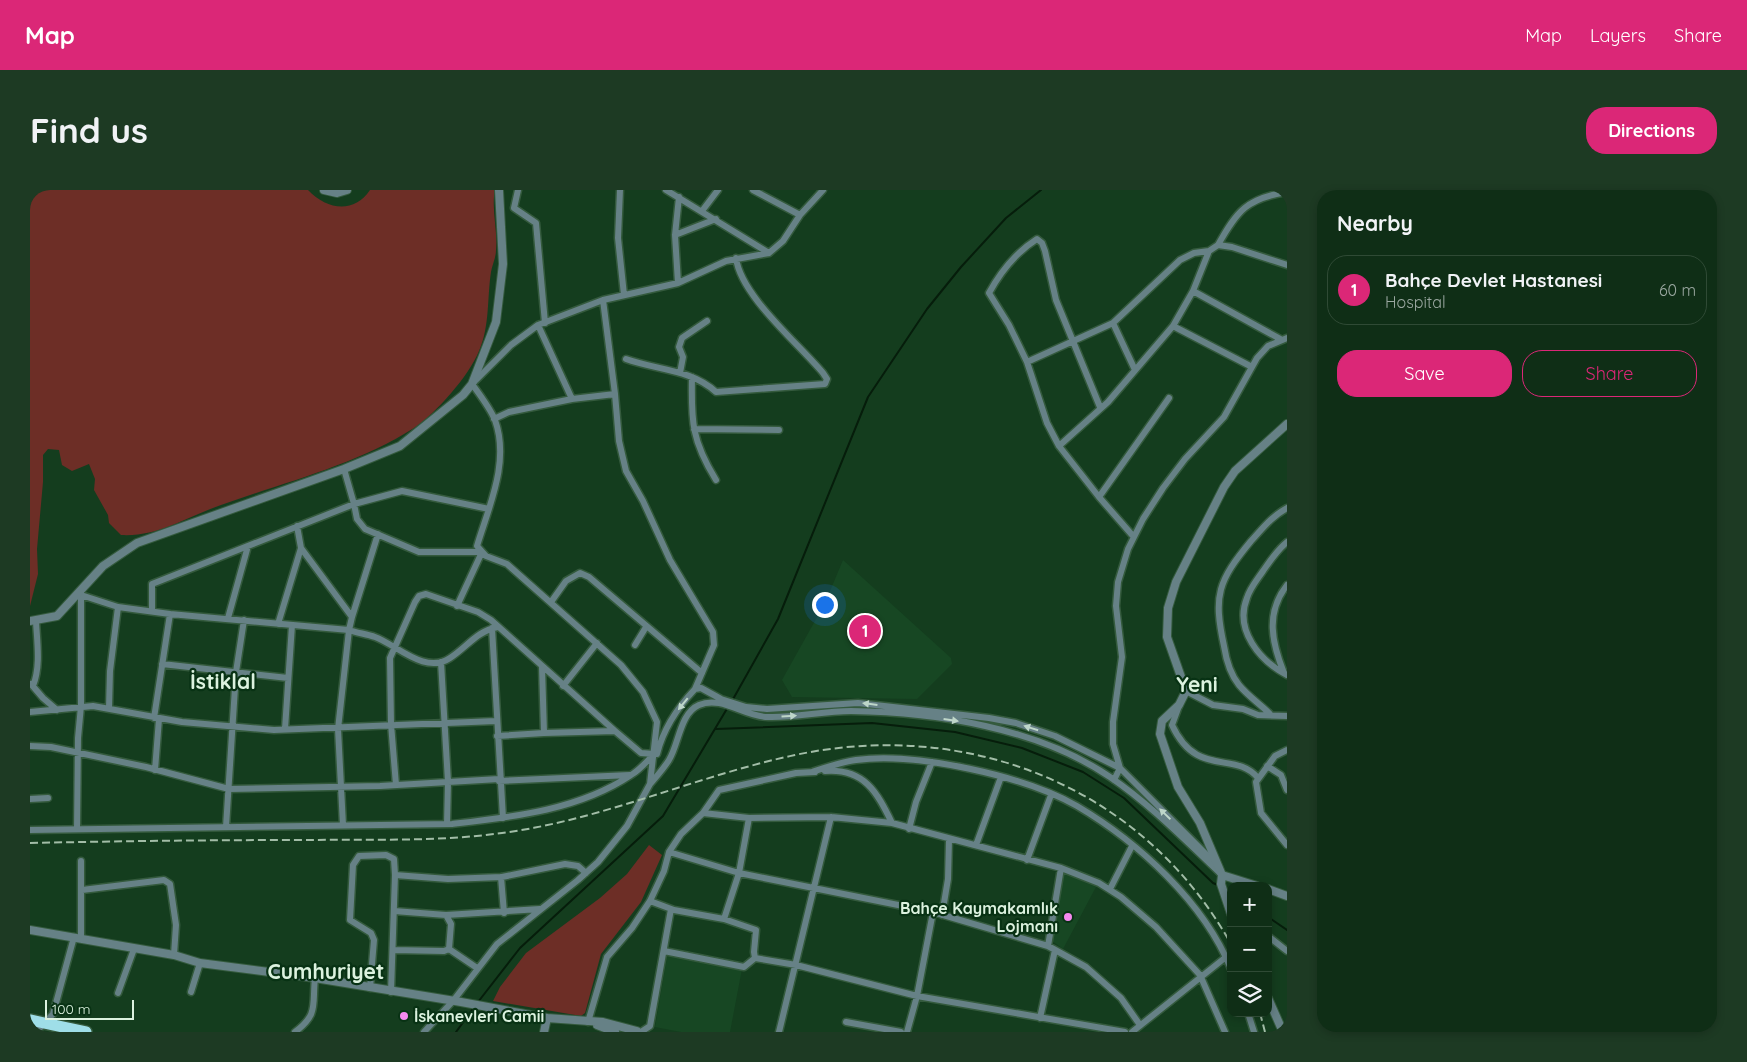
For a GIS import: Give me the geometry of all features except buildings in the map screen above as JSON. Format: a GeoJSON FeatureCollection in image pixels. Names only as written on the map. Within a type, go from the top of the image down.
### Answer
{"type":"FeatureCollection","features":[{"type":"Feature","properties":{"kind":"highway"},"geometry":{"type":"LineString","coordinates":[[30,1020],[86,1032]]}},
{"type":"Feature","properties":{"kind":"street"},"geometry":{"type":"LineString","coordinates":[[324,190],[337,193],[347,190]]}},
{"type":"Feature","properties":{"kind":"street"},"geometry":{"type":"LineString","coordinates":[[472,384],[496,322],[503,264],[499,190]]}},
{"type":"Feature","properties":{"kind":"street"},"geometry":{"type":"LineString","coordinates":[[518,190],[514,208],[536,223],[541,324],[572,399]]}},
{"type":"Feature","properties":{"kind":"street"},"geometry":{"type":"LineString","coordinates":[[620,190],[618,238],[624,295]]}},
{"type":"Feature","properties":{"kind":"street"},"geometry":{"type":"LineString","coordinates":[[666,190],[769,253]]}},
{"type":"Feature","properties":{"kind":"street"},"geometry":{"type":"LineString","coordinates":[[702,211],[718,190]]}},
{"type":"Feature","properties":{"kind":"street"},"geometry":{"type":"LineString","coordinates":[[753,190],[800,215]]}},
{"type":"Feature","properties":{"kind":"street"},"geometry":{"type":"LineString","coordinates":[[57,710],[31,684],[37,668],[33,621],[57,616],[103,566],[137,542],[344,469],[400,446],[463,395],[511,345],[541,324],[603,300],[678,283],[718,264],[736,258],[769,253],[783,241],[800,215],[823,190]]}},
{"type":"Feature","properties":{"kind":"street"},"geometry":{"type":"LineString","coordinates":[[1027,362],[1113,323],[1180,260],[1194,252],[1209,251],[1218,245],[1233,218],[1242,209],[1253,201],[1270,194],[1287,192]]}},
{"type":"Feature","properties":{"kind":"street"},"geometry":{"type":"LineString","coordinates":[[678,283],[675,234],[679,197]]}},
{"type":"Feature","properties":{"kind":"street"},"geometry":{"type":"LineString","coordinates":[[675,234],[716,219]]}},
{"type":"Feature","properties":{"kind":"street"},"geometry":{"type":"LineString","coordinates":[[1100,407],[1056,300],[1045,251],[1042,243],[1037,239],[1011,260],[1000,272],[989,293],[1009,325],[1027,362],[1047,423],[1059,446],[1133,536]]}},
{"type":"Feature","properties":{"kind":"street"},"geometry":{"type":"LineString","coordinates":[[1218,245],[1232,247],[1287,265]]}},
{"type":"Feature","properties":{"kind":"street"},"geometry":{"type":"LineString","coordinates":[[1059,446],[1100,407],[1108,402],[1173,326],[1193,291],[1209,251]]}},
{"type":"Feature","properties":{"kind":"street"},"geometry":{"type":"LineString","coordinates":[[626,360],[649,368],[692,377],[707,383],[716,392],[821,385],[826,382],[826,376],[749,290],[738,271],[736,258]]}},
{"type":"Feature","properties":{"kind":"street"},"geometry":{"type":"LineString","coordinates":[[1193,291],[1285,339]]}},
{"type":"Feature","properties":{"kind":"street"},"geometry":{"type":"LineString","coordinates":[[603,300],[616,394],[619,441],[626,470],[643,501],[670,560],[713,632],[714,645],[695,689],[676,712],[660,744],[650,784]]}},
{"type":"Feature","properties":{"kind":"street"},"geometry":{"type":"LineString","coordinates":[[680,373],[683,358],[679,346],[682,338],[707,321]]}},
{"type":"Feature","properties":{"kind":"street"},"geometry":{"type":"LineString","coordinates":[[1113,323],[1135,370]]}},
{"type":"Feature","properties":{"kind":"street"},"geometry":{"type":"LineString","coordinates":[[1173,326],[1252,367]]}},
{"type":"Feature","properties":{"kind":"street"},"geometry":{"type":"LineString","coordinates":[[1114,780],[1120,768],[1113,744],[1113,722],[1122,657],[1116,606],[1118,582],[1133,536],[1185,459],[1224,417],[1257,358],[1268,346],[1285,339]]}},
{"type":"Feature","properties":{"kind":"street"},"geometry":{"type":"LineString","coordinates":[[692,377],[691,405],[698,449],[716,480]]}},
{"type":"Feature","properties":{"kind":"street"},"geometry":{"type":"LineString","coordinates":[[472,384],[494,419],[501,444],[499,473],[477,546],[486,556],[507,564],[551,602],[620,665],[643,692],[657,722],[650,784]]}},
{"type":"Feature","properties":{"kind":"street"},"geometry":{"type":"LineString","coordinates":[[494,419],[509,412],[572,399],[616,394]]}},
{"type":"Feature","properties":{"kind":"street"},"geometry":{"type":"LineString","coordinates":[[1099,497],[1169,398]]}},
{"type":"Feature","properties":{"kind":"street"},"geometry":{"type":"LineString","coordinates":[[1287,424],[1236,471],[1224,487],[1176,582],[1168,608],[1167,637],[1186,691],[1213,705],[1243,709],[1258,715],[1287,716]]}},
{"type":"Feature","properties":{"kind":"street"},"geometry":{"type":"LineString","coordinates":[[694,429],[779,430]]}},
{"type":"Feature","properties":{"kind":"street"},"geometry":{"type":"LineString","coordinates":[[344,469],[357,519],[365,529],[420,552],[482,552]]}},
{"type":"Feature","properties":{"kind":"street"},"geometry":{"type":"LineString","coordinates":[[152,611],[152,584],[354,504],[402,492],[489,509]]}},
{"type":"Feature","properties":{"kind":"street"},"geometry":{"type":"LineString","coordinates":[[1270,714],[1238,684],[1227,661],[1219,625],[1218,601],[1224,577],[1232,563],[1272,516],[1287,508]]}},
{"type":"Feature","properties":{"kind":"street"},"geometry":{"type":"LineString","coordinates":[[297,526],[301,548],[352,617]]}},
{"type":"Feature","properties":{"kind":"street"},"geometry":{"type":"LineString","coordinates":[[343,825],[338,729],[348,630],[378,534]]}},
{"type":"Feature","properties":{"kind":"street"},"geometry":{"type":"LineString","coordinates":[[1285,675],[1262,660],[1251,643],[1244,624],[1246,598],[1272,557],[1287,542]]}},
{"type":"Feature","properties":{"kind":"street"},"geometry":{"type":"LineString","coordinates":[[228,618],[248,546]]}},
{"type":"Feature","properties":{"kind":"street"},"geometry":{"type":"LineString","coordinates":[[278,624],[301,548]]}},
{"type":"Feature","properties":{"kind":"street"},"geometry":{"type":"LineString","coordinates":[[457,606],[482,552]]}},
{"type":"Feature","properties":{"kind":"street"},"geometry":{"type":"LineString","coordinates":[[551,602],[566,581],[580,573],[589,577],[702,673]]}},
{"type":"Feature","properties":{"kind":"street"},"geometry":{"type":"LineString","coordinates":[[1285,675],[1275,652],[1271,627],[1272,613],[1287,585]]}},
{"type":"Feature","properties":{"kind":"street"},"geometry":{"type":"LineString","coordinates":[[81,592],[118,607],[170,614],[348,630],[376,638],[424,662],[441,662],[451,658],[477,634],[495,627]]}},
{"type":"Feature","properties":{"kind":"street"},"geometry":{"type":"LineString","coordinates":[[77,829],[78,738],[81,706],[81,592]]}},
{"type":"Feature","properties":{"kind":"street"},"geometry":{"type":"LineString","coordinates":[[396,785],[391,724],[390,658],[393,648],[419,596],[426,594],[478,612],[641,753],[654,754]]}},
{"type":"Feature","properties":{"kind":"street"},"geometry":{"type":"LineString","coordinates":[[109,708],[110,671],[118,607]]}},
{"type":"Feature","properties":{"kind":"street"},"geometry":{"type":"LineString","coordinates":[[155,770],[156,718],[170,614]]}},
{"type":"Feature","properties":{"kind":"street"},"geometry":{"type":"LineString","coordinates":[[226,827],[234,727],[236,672],[244,620]]}},
{"type":"Feature","properties":{"kind":"street"},"geometry":{"type":"LineString","coordinates":[[285,729],[292,625]]}},
{"type":"Feature","properties":{"kind":"street"},"geometry":{"type":"LineString","coordinates":[[495,627],[496,721],[503,818]]}},
{"type":"Feature","properties":{"kind":"street"},"geometry":{"type":"LineString","coordinates":[[635,645],[646,627]]}},
{"type":"Feature","properties":{"kind":"street"},"geometry":{"type":"LineString","coordinates":[[564,686],[597,643]]}},
{"type":"Feature","properties":{"kind":"street"},"geometry":{"type":"LineString","coordinates":[[441,662],[448,782],[447,824]]}},
{"type":"Feature","properties":{"kind":"street"},"geometry":{"type":"LineString","coordinates":[[162,664],[288,678]]}},
{"type":"Feature","properties":{"kind":"street"},"geometry":{"type":"LineString","coordinates":[[542,667],[544,733]]}},
{"type":"Feature","properties":{"kind":"street"},"geometry":{"type":"LineString","coordinates":[[695,689],[701,688],[721,701],[766,718],[849,711],[880,713],[983,725],[1025,735],[1060,750],[1114,780],[1222,874],[1245,882]]}},
{"type":"Feature","properties":{"kind":"street"},"geometry":{"type":"LineString","coordinates":[[1186,691],[1172,725],[1178,739],[1197,757],[1252,770],[1258,778]]}},
{"type":"Feature","properties":{"kind":"street"},"geometry":{"type":"LineString","coordinates":[[424,1032],[457,1001],[477,968],[497,944],[586,873],[627,826],[650,784],[670,760],[688,714],[700,704],[721,701]]}},
{"type":"Feature","properties":{"kind":"street"},"geometry":{"type":"LineString","coordinates":[[743,709],[858,703],[989,718],[1016,723],[1055,736],[1120,768],[1210,856],[1222,874]]}},
{"type":"Feature","properties":{"kind":"street"},"geometry":{"type":"LineString","coordinates":[[1179,705],[1162,721],[1160,734],[1178,787],[1200,823],[1222,874],[1221,884],[1227,903]]}},
{"type":"Feature","properties":{"kind":"street"},"geometry":{"type":"LineString","coordinates":[[30,712],[81,706],[109,708],[156,718],[234,727],[285,729],[338,729],[391,724],[496,721]]}},
{"type":"Feature","properties":{"kind":"street"},"geometry":{"type":"LineString","coordinates":[[497,736],[614,731]]}},
{"type":"Feature","properties":{"kind":"street"},"geometry":{"type":"LineString","coordinates":[[30,746],[51,747],[155,770],[228,789],[308,786],[342,787],[633,775]]}},
{"type":"Feature","properties":{"kind":"street"},"geometry":{"type":"LineString","coordinates":[[1287,750],[1275,756],[1256,782],[1261,813],[1287,845]]}},
{"type":"Feature","properties":{"kind":"street"},"geometry":{"type":"LineString","coordinates":[[30,830],[447,824],[503,818],[569,803],[600,793],[633,775],[654,754]]}},
{"type":"Feature","properties":{"kind":"street"},"geometry":{"type":"LineString","coordinates":[[812,772],[856,760],[884,758],[932,762],[983,771],[1076,805],[1132,846],[1182,892],[1202,916],[1226,956],[1132,1032]]}},
{"type":"Feature","properties":{"kind":"street"},"geometry":{"type":"LineString","coordinates":[[908,829],[916,802],[932,762]]}},
{"type":"Feature","properties":{"kind":"street"},"geometry":{"type":"LineString","coordinates":[[1266,766],[1284,775],[1287,790]]}},
{"type":"Feature","properties":{"kind":"street"},"geometry":{"type":"LineString","coordinates":[[588,1022],[607,957],[632,928],[650,901],[664,871],[669,852],[681,834],[702,813],[719,790],[796,773],[836,770],[851,773],[867,782],[881,800],[892,823]]}},
{"type":"Feature","properties":{"kind":"street"},"geometry":{"type":"LineString","coordinates":[[976,845],[1001,777]]}},
{"type":"Feature","properties":{"kind":"street"},"geometry":{"type":"LineString","coordinates":[[1027,860],[1051,795]]}},
{"type":"Feature","properties":{"kind":"street"},"geometry":{"type":"LineString","coordinates":[[30,799],[48,798]]}},
{"type":"Feature","properties":{"kind":"street"},"geometry":{"type":"LineString","coordinates":[[702,813],[749,818],[831,817],[892,823],[949,840],[976,845],[1060,868],[1110,889],[1156,926],[1200,976],[1225,1032]]}},
{"type":"Feature","properties":{"kind":"street"},"geometry":{"type":"LineString","coordinates":[[780,1032],[831,817]]}},
{"type":"Feature","properties":{"kind":"street"},"geometry":{"type":"LineString","coordinates":[[724,919],[739,873],[749,818]]}},
{"type":"Feature","properties":{"kind":"street"},"geometry":{"type":"LineString","coordinates":[[942,915],[948,879],[949,840]]}},
{"type":"Feature","properties":{"kind":"street"},"geometry":{"type":"LineString","coordinates":[[1110,889],[1132,846]]}},
{"type":"Feature","properties":{"kind":"street"},"geometry":{"type":"LineString","coordinates":[[669,852],[739,873],[933,912],[1048,946],[1086,967],[1121,998],[1140,1024]]}},
{"type":"Feature","properties":{"kind":"street"},"geometry":{"type":"LineString","coordinates":[[370,988],[374,940],[371,933],[350,920],[353,861],[358,856],[364,855],[390,856],[395,863],[396,875],[390,992]]}},
{"type":"Feature","properties":{"kind":"street"},"geometry":{"type":"LineString","coordinates":[[33,1032],[52,1014],[78,938],[82,890],[81,861]]}},
{"type":"Feature","properties":{"kind":"street"},"geometry":{"type":"LineString","coordinates":[[396,875],[448,878],[501,877],[565,864],[578,866],[586,873]]}},
{"type":"Feature","properties":{"kind":"street"},"geometry":{"type":"LineString","coordinates":[[1048,946],[1060,868]]}},
{"type":"Feature","properties":{"kind":"street"},"geometry":{"type":"LineString","coordinates":[[501,877],[504,913]]}},
{"type":"Feature","properties":{"kind":"street"},"geometry":{"type":"LineString","coordinates":[[82,890],[164,880],[170,884],[176,925],[174,955]]}},
{"type":"Feature","properties":{"kind":"street"},"geometry":{"type":"LineString","coordinates":[[1272,890],[1287,896]]}},
{"type":"Feature","properties":{"kind":"street"},"geometry":{"type":"LineString","coordinates":[[650,901],[671,909],[724,919],[756,930],[755,958]]}},
{"type":"Feature","properties":{"kind":"street"},"geometry":{"type":"LineString","coordinates":[[394,911],[446,915],[504,913],[542,909]]}},
{"type":"Feature","properties":{"kind":"street"},"geometry":{"type":"LineString","coordinates":[[30,930],[174,955],[200,963],[315,978],[390,992],[457,1001],[546,1018],[603,1022],[637,1032],[650,1026],[671,909]]}},
{"type":"Feature","properties":{"kind":"street"},"geometry":{"type":"LineString","coordinates":[[907,1032],[917,996],[933,912]]}},
{"type":"Feature","properties":{"kind":"street"},"geometry":{"type":"LineString","coordinates":[[446,915],[451,924],[449,949]]}},
{"type":"Feature","properties":{"kind":"street"},"geometry":{"type":"LineString","coordinates":[[1272,939],[1287,950]]}},
{"type":"Feature","properties":{"kind":"street"},"geometry":{"type":"LineString","coordinates":[[118,993],[134,949]]}},
{"type":"Feature","properties":{"kind":"street"},"geometry":{"type":"LineString","coordinates":[[393,950],[449,949],[477,968]]}},
{"type":"Feature","properties":{"kind":"street"},"geometry":{"type":"LineString","coordinates":[[1040,1018],[1055,950]]}},
{"type":"Feature","properties":{"kind":"street"},"geometry":{"type":"LineString","coordinates":[[664,951],[744,968],[755,958]]}},
{"type":"Feature","properties":{"kind":"street"},"geometry":{"type":"LineString","coordinates":[[755,958],[796,965],[917,996],[1125,1032]]}},
{"type":"Feature","properties":{"kind":"street"},"geometry":{"type":"LineString","coordinates":[[191,992],[200,963]]}},
{"type":"Feature","properties":{"kind":"street"},"geometry":{"type":"LineString","coordinates":[[295,1032],[310,1021],[313,1014],[315,978]]}},
{"type":"Feature","properties":{"kind":"street"},"geometry":{"type":"LineString","coordinates":[[1272,1007],[1283,1032]]}},
{"type":"Feature","properties":{"kind":"street"},"geometry":{"type":"LineString","coordinates":[[1249,1017],[1254,1032]]}},
{"type":"Feature","properties":{"kind":"street"},"geometry":{"type":"LineString","coordinates":[[544,1032],[546,1018]]}},
{"type":"Feature","properties":{"kind":"street"},"geometry":{"type":"LineString","coordinates":[[588,1022],[615,1032]]}},
{"type":"Feature","properties":{"kind":"street"},"geometry":{"type":"LineString","coordinates":[[846,1022],[901,1032]]}},
{"type":"Feature","properties":{"kind":"shaded area"},"geometry":{"type":"Polygon","coordinates":[[[30,190],[308,190],[323,202],[332,205],[348,206],[364,198],[370,190],[495,190],[496,253],[491,272],[487,322],[483,341],[468,371],[442,404],[414,428],[392,441],[344,463],[221,505],[148,533],[121,535],[109,523],[108,515],[94,490],[95,479],[89,464],[72,471],[62,465],[59,450],[48,449],[43,455],[43,482],[37,549],[38,574],[30,606],[30,190]]]}},
{"type":"Feature","properties":{"kind":"shaded area"},"geometry":{"type":"Polygon","coordinates":[[[843,560],[951,658],[952,664],[917,699],[792,697],[782,680],[825,603],[843,560]]]}},
{"type":"Feature","properties":{"kind":"shaded area"},"geometry":{"type":"Polygon","coordinates":[[[649,845],[662,855],[641,902],[601,954],[585,1013],[581,1016],[493,1001],[500,987],[526,953],[600,898],[627,874],[649,845]]]}},
{"type":"Feature","properties":{"kind":"shaded area","name":"Bahçe Kaymakamlık Lojmanı"},"geometry":{"type":"Polygon","coordinates":[[[1064,873],[1096,887],[1063,949],[1052,941],[1064,873]]]}},
{"type":"Feature","properties":{"kind":"shaded area"},"geometry":{"type":"Polygon","coordinates":[[[672,955],[742,969],[730,1032],[681,1032],[655,1027],[667,957],[672,955]]]}},
{"type":"Feature","properties":{"kind":"waterway"},"geometry":{"type":"LineString","coordinates":[[732,701],[778,619],[868,397],[927,309],[961,267],[1006,218],[1041,190]]}},
{"type":"Feature","properties":{"kind":"waterway"},"geometry":{"type":"LineString","coordinates":[[478,1002],[520,948],[663,816],[728,707]]}},
{"type":"Feature","properties":{"kind":"waterway"},"geometry":{"type":"LineString","coordinates":[[716,729],[872,723],[955,732],[1022,748],[1083,772],[1124,798],[1213,883],[1220,886]]}},
{"type":"Feature","properties":{"kind":"waterway"},"geometry":{"type":"LineString","coordinates":[[1272,920],[1287,930]]}},
{"type":"Feature","properties":{"kind":"waterway"},"geometry":{"type":"LineString","coordinates":[[456,1032],[475,1006]]}},
{"type":"Feature","properties":{"kind":"railway"},"geometry":{"type":"LineString","coordinates":[[30,843],[204,840],[405,840],[478,836],[539,827],[576,818],[722,774],[795,755],[860,746],[924,747],[986,757],[1045,777],[1100,805],[1150,843],[1194,889],[1227,938]]}},
{"type":"Feature","properties":{"kind":"railway"},"geometry":{"type":"LineString","coordinates":[[1261,1017],[1265,1032]]}},
{"type":"Feature","properties":{"kind":"place","name":"Bahçe Devlet Hastanesi"},"geometry":{"type":"Point","coordinates":[865,631]}},
{"type":"Feature","properties":{"kind":"place","name":"Bahçe Kaymakamlık Lojmanı"},"geometry":{"type":"Point","coordinates":[1068,917]}},
{"type":"Feature","properties":{"kind":"place","name":"İskanevleri Camii"},"geometry":{"type":"Point","coordinates":[404,1016]}},
{"type":"Feature","properties":{"kind":"district","name":"İstiklal"},"geometry":{"type":"Point","coordinates":[223,682]}},
{"type":"Feature","properties":{"kind":"district","name":"Yeni"},"geometry":{"type":"Point","coordinates":[1197,685]}},
{"type":"Feature","properties":{"kind":"district","name":"Cumhuriyet"},"geometry":{"type":"Point","coordinates":[326,972]}}]}
